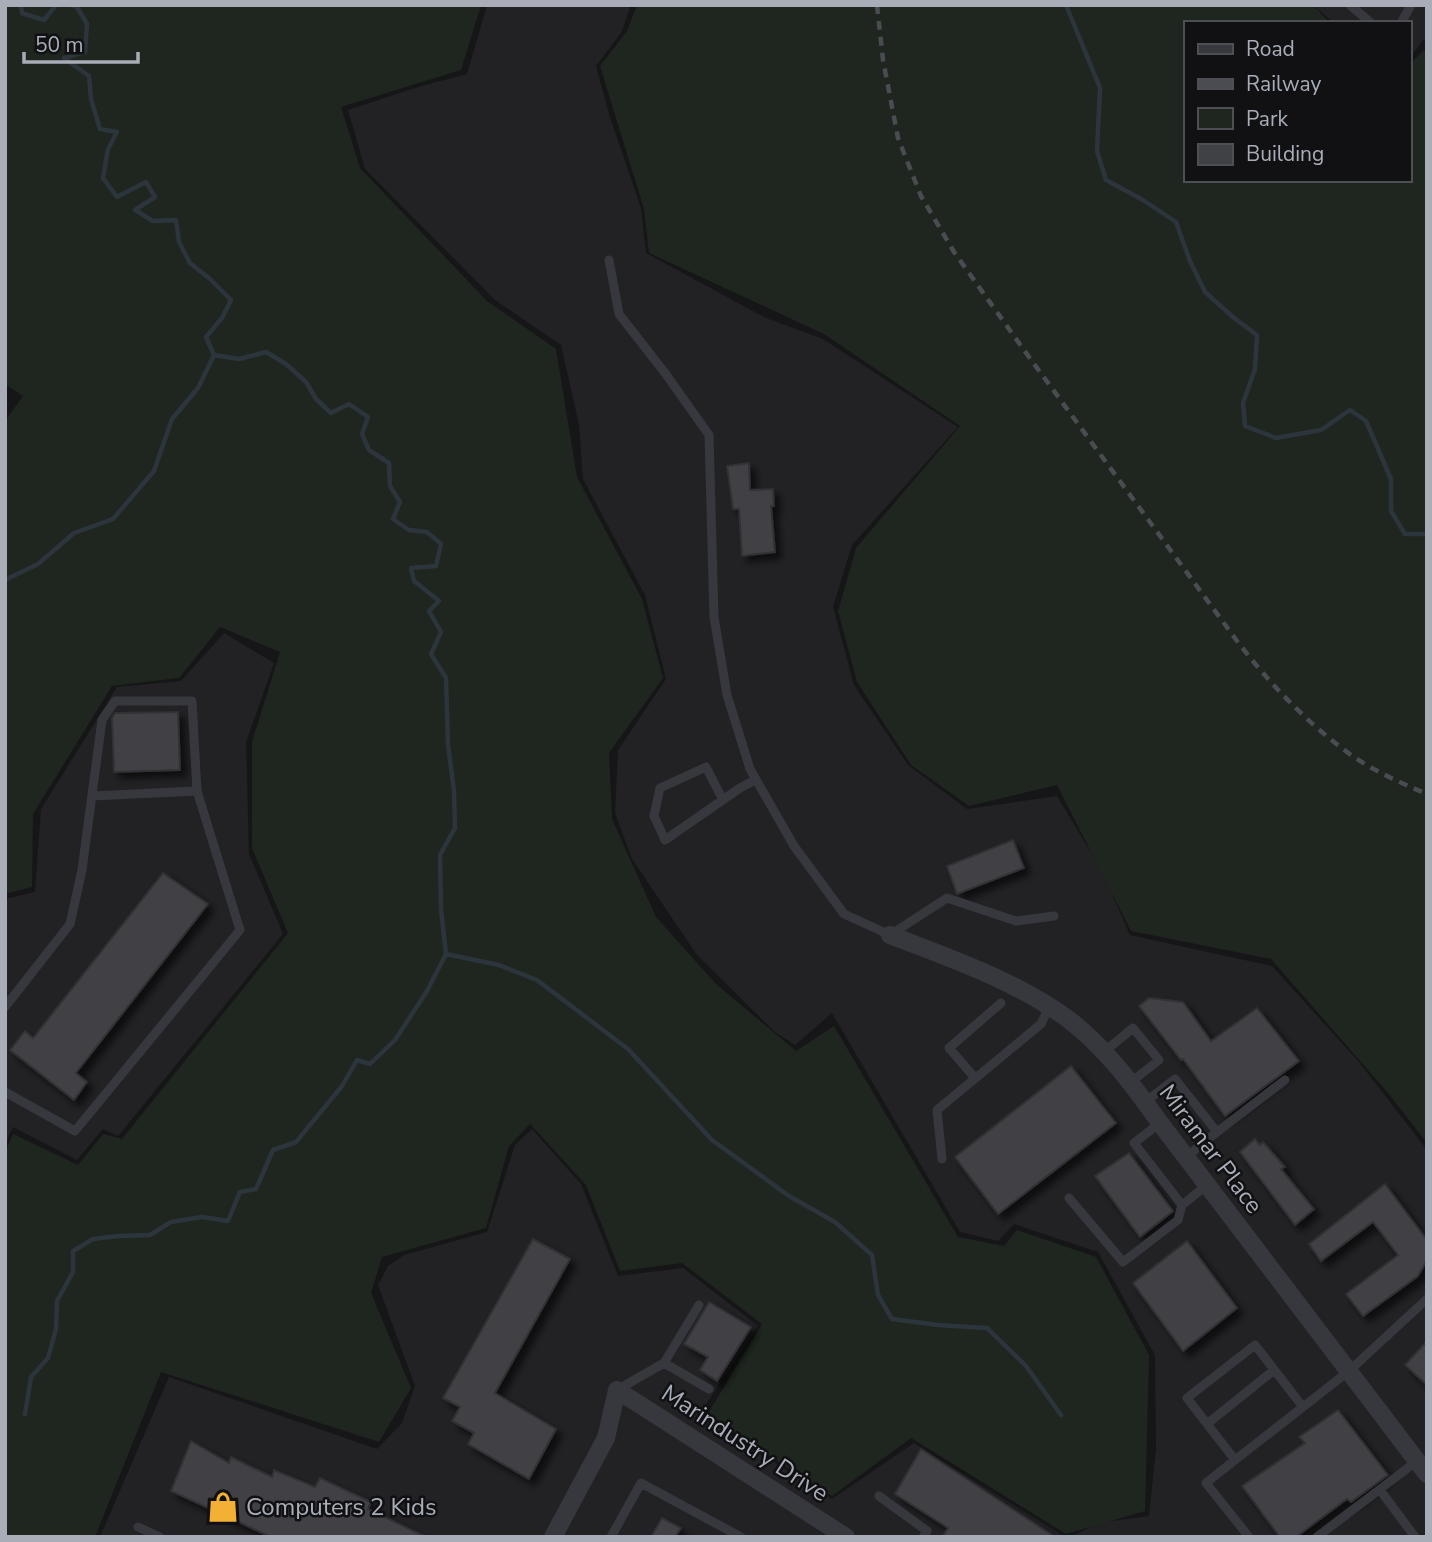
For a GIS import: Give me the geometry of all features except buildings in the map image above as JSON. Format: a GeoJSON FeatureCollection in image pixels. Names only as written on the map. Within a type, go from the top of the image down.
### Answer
{"type":"FeatureCollection","features":[{"type":"Feature","properties":{"kind":"street","name":"Miramar Place"},"geometry":{"type":"LineString","coordinates":[[890,935],[988,973],[1025,992],[1069,1020],[1104,1052],[1131,1082],[1185,1157],[1422,1467]]}},
{"type":"Feature","properties":{"kind":"street"},"geometry":{"type":"LineString","coordinates":[[553,1537],[606,1438],[617,1390]]}},
{"type":"Feature","properties":{"kind":"street","name":"Marindustry Drive"},"geometry":{"type":"LineString","coordinates":[[617,1390],[846,1537]]}},
{"type":"Feature","properties":{"kind":"lane"},"geometry":{"type":"LineString","coordinates":[[1350,5],[1369,21]]}},
{"type":"Feature","properties":{"kind":"lane"},"geometry":{"type":"LineString","coordinates":[[1402,21],[1411,5]]}},
{"type":"Feature","properties":{"kind":"lane"},"geometry":{"type":"LineString","coordinates":[[609,260],[619,314],[709,435],[714,617],[727,695],[750,769],[794,846],[844,914],[890,935],[947,898],[1016,921],[1054,916]]}},
{"type":"Feature","properties":{"kind":"lane"},"geometry":{"type":"LineString","coordinates":[[5,1007],[70,924],[82,870],[102,720],[115,701],[192,701],[197,791],[240,930],[75,1131],[5,1092]]}},
{"type":"Feature","properties":{"kind":"lane"},"geometry":{"type":"LineString","coordinates":[[723,800],[706,767],[660,788],[654,816],[665,840],[755,780]]}},
{"type":"Feature","properties":{"kind":"lane"},"geometry":{"type":"LineString","coordinates":[[92,796],[197,791]]}},
{"type":"Feature","properties":{"kind":"lane"},"geometry":{"type":"LineString","coordinates":[[975,1078],[948,1048],[1001,1003]]}},
{"type":"Feature","properties":{"kind":"lane"},"geometry":{"type":"LineString","coordinates":[[942,1159],[937,1110],[1041,1024],[1049,1007]]}},
{"type":"Feature","properties":{"kind":"lane"},"geometry":{"type":"LineString","coordinates":[[1104,1052],[1133,1028],[1159,1060],[1131,1082]]}},
{"type":"Feature","properties":{"kind":"lane"},"geometry":{"type":"LineString","coordinates":[[1145,1102],[1175,1079],[1217,1132]]}},
{"type":"Feature","properties":{"kind":"lane"},"geometry":{"type":"LineString","coordinates":[[1185,1157],[1285,1080]]}},
{"type":"Feature","properties":{"kind":"lane"},"geometry":{"type":"LineString","coordinates":[[1160,1123],[1133,1143],[1182,1205]]}},
{"type":"Feature","properties":{"kind":"lane"},"geometry":{"type":"LineString","coordinates":[[1069,1198],[1123,1262],[1178,1220],[1182,1205],[1207,1185]]}},
{"type":"Feature","properties":{"kind":"lane"},"geometry":{"type":"LineString","coordinates":[[1249,1537],[1206,1483],[1349,1371],[1427,1299]]}},
{"type":"Feature","properties":{"kind":"lane"},"geometry":{"type":"LineString","coordinates":[[617,1390],[664,1363],[699,1305]]}},
{"type":"Feature","properties":{"kind":"lane"},"geometry":{"type":"LineString","coordinates":[[1235,1460],[1186,1398],[1255,1345],[1303,1407]]}},
{"type":"Feature","properties":{"kind":"lane"},"geometry":{"type":"LineString","coordinates":[[664,1363],[709,1389]]}},
{"type":"Feature","properties":{"kind":"lane"},"geometry":{"type":"LineString","coordinates":[[1207,1424],[1274,1370]]}},
{"type":"Feature","properties":{"kind":"lane"},"geometry":{"type":"LineString","coordinates":[[1317,1537],[1380,1490],[1422,1467]]}},
{"type":"Feature","properties":{"kind":"lane"},"geometry":{"type":"LineString","coordinates":[[611,1537],[641,1483],[740,1537]]}},
{"type":"Feature","properties":{"kind":"lane"},"geometry":{"type":"LineString","coordinates":[[1380,1490],[1415,1537]]}},
{"type":"Feature","properties":{"kind":"lane"},"geometry":{"type":"LineString","coordinates":[[879,1496],[927,1531],[923,1537]]}},
{"type":"Feature","properties":{"kind":"lane"},"geometry":{"type":"LineString","coordinates":[[138,1527],[160,1537]]}},
{"type":"Feature","properties":{"kind":"shaded area"},"geometry":{"type":"Polygon","coordinates":[[[487,5],[631,5],[621,33],[596,66],[609,114],[641,208],[646,253],[766,318],[823,339],[958,427],[852,545],[833,607],[854,685],[908,765],[967,809],[1057,796],[1102,871],[1130,935],[1272,966],[1359,1062],[1427,1150],[1427,1537],[1071,1537],[1098,1523],[1149,1516],[1156,1449],[1155,1355],[1098,1252],[1014,1224],[998,1241],[960,1232],[832,1013],[795,1045],[775,1032],[697,955],[632,859],[615,813],[618,750],[666,679],[645,595],[583,479],[579,425],[561,345],[495,300],[365,169],[348,110],[467,74],[487,5]]]}},
{"type":"Feature","properties":{"kind":"shaded area"},"geometry":{"type":"Polygon","coordinates":[[[1313,5],[1427,5],[1427,42],[1423,40],[1411,56],[1411,21],[1332,21],[1313,5]]]}},
{"type":"Feature","properties":{"kind":"shaded area"},"geometry":{"type":"Polygon","coordinates":[[[224,633],[274,663],[246,742],[249,854],[283,934],[118,1136],[103,1129],[77,1160],[13,1127],[5,1144],[5,899],[35,892],[41,809],[117,687],[181,681],[224,633]]]}},
{"type":"Feature","properties":{"kind":"shaded area"},"geometry":{"type":"Polygon","coordinates":[[[532,1129],[581,1184],[618,1276],[683,1268],[758,1326],[699,1415],[832,1499],[914,1443],[1065,1537],[100,1537],[169,1377],[377,1449],[402,1423],[415,1386],[378,1285],[388,1266],[404,1255],[487,1232],[515,1145],[532,1129]]]}},
{"type":"Feature","properties":{"kind":"green space"},"geometry":{"type":"Polygon","coordinates":[[[5,5],[481,5],[461,70],[341,107],[360,168],[487,301],[556,349],[577,477],[642,599],[663,678],[609,753],[612,819],[656,917],[716,984],[796,1051],[834,1026],[958,1237],[1004,1246],[1017,1230],[1096,1257],[1149,1355],[1145,1511],[1066,1534],[911,1438],[832,1496],[707,1415],[762,1324],[682,1263],[620,1271],[586,1185],[530,1124],[509,1146],[486,1228],[382,1257],[371,1293],[411,1388],[379,1442],[161,1372],[95,1537],[5,1537],[5,1152],[13,1134],[78,1165],[103,1134],[122,1139],[288,933],[252,848],[252,742],[280,652],[220,627],[179,678],[112,686],[33,814],[32,887],[5,894],[5,421],[23,396],[5,384],[5,5]]]}},
{"type":"Feature","properties":{"kind":"green space"},"geometry":{"type":"Polygon","coordinates":[[[637,5],[1313,5],[1328,21],[1184,21],[1184,182],[1411,182],[1411,63],[1424,50],[1427,51],[1427,1143],[1388,1093],[1271,959],[1131,931],[1057,785],[969,806],[911,765],[857,682],[838,611],[856,548],[960,426],[824,334],[649,253],[644,209],[600,66],[627,31],[637,5]]]}},
{"type":"Feature","properties":{"kind":"waterway"},"geometry":{"type":"LineString","coordinates":[[21,5],[22,13],[44,20],[56,5]]}},
{"type":"Feature","properties":{"kind":"waterway"},"geometry":{"type":"LineString","coordinates":[[25,1414],[31,1377],[48,1358],[56,1329],[57,1301],[73,1272],[73,1251],[93,1239],[150,1235],[171,1222],[202,1217],[228,1221],[240,1192],[256,1189],[273,1150],[296,1142],[342,1086],[357,1060],[370,1064],[395,1040],[427,991],[446,954],[441,909],[440,855],[455,828],[446,678],[431,654],[441,632],[429,611],[439,601],[414,581],[411,568],[436,566],[441,544],[427,532],[409,530],[393,519],[400,502],[390,486],[389,463],[369,450],[362,434],[368,417],[349,404],[331,413],[316,399],[306,382],[286,364],[266,352],[239,359],[214,355],[206,337],[222,318],[231,300],[190,263],[179,242],[176,220],[153,221],[135,210],[155,197],[146,182],[117,197],[103,178],[108,149],[117,132],[100,129],[91,99],[89,76],[64,58],[85,52],[87,24],[77,7],[71,5]]}},
{"type":"Feature","properties":{"kind":"waterway"},"geometry":{"type":"LineString","coordinates":[[1066,5],[1100,88],[1097,151],[1106,180],[1176,222],[1205,292],[1257,335],[1255,369],[1243,403],[1245,426],[1276,438],[1321,430],[1350,410],[1366,421],[1391,479],[1391,511],[1405,534],[1427,534]]}},
{"type":"Feature","properties":{"kind":"waterway"},"geometry":{"type":"LineString","coordinates":[[5,580],[38,564],[74,533],[113,519],[154,471],[172,419],[198,388],[214,355]]}},
{"type":"Feature","properties":{"kind":"waterway"},"geometry":{"type":"LineString","coordinates":[[446,954],[499,965],[537,980],[628,1049],[712,1140],[789,1196],[835,1222],[872,1255],[878,1295],[892,1319],[987,1328],[1026,1366],[1061,1415]]}},
{"type":"Feature","properties":{"kind":"railway"},"geometry":{"type":"LineString","coordinates":[[877,5],[883,60],[898,138],[921,196],[954,252],[1237,641],[1263,672],[1304,716],[1351,755],[1427,794]]}},
{"type":"Feature","properties":{"kind":"place","name":"Computers 2 Kids"},"geometry":{"type":"Point","coordinates":[223,1507]}}]}
